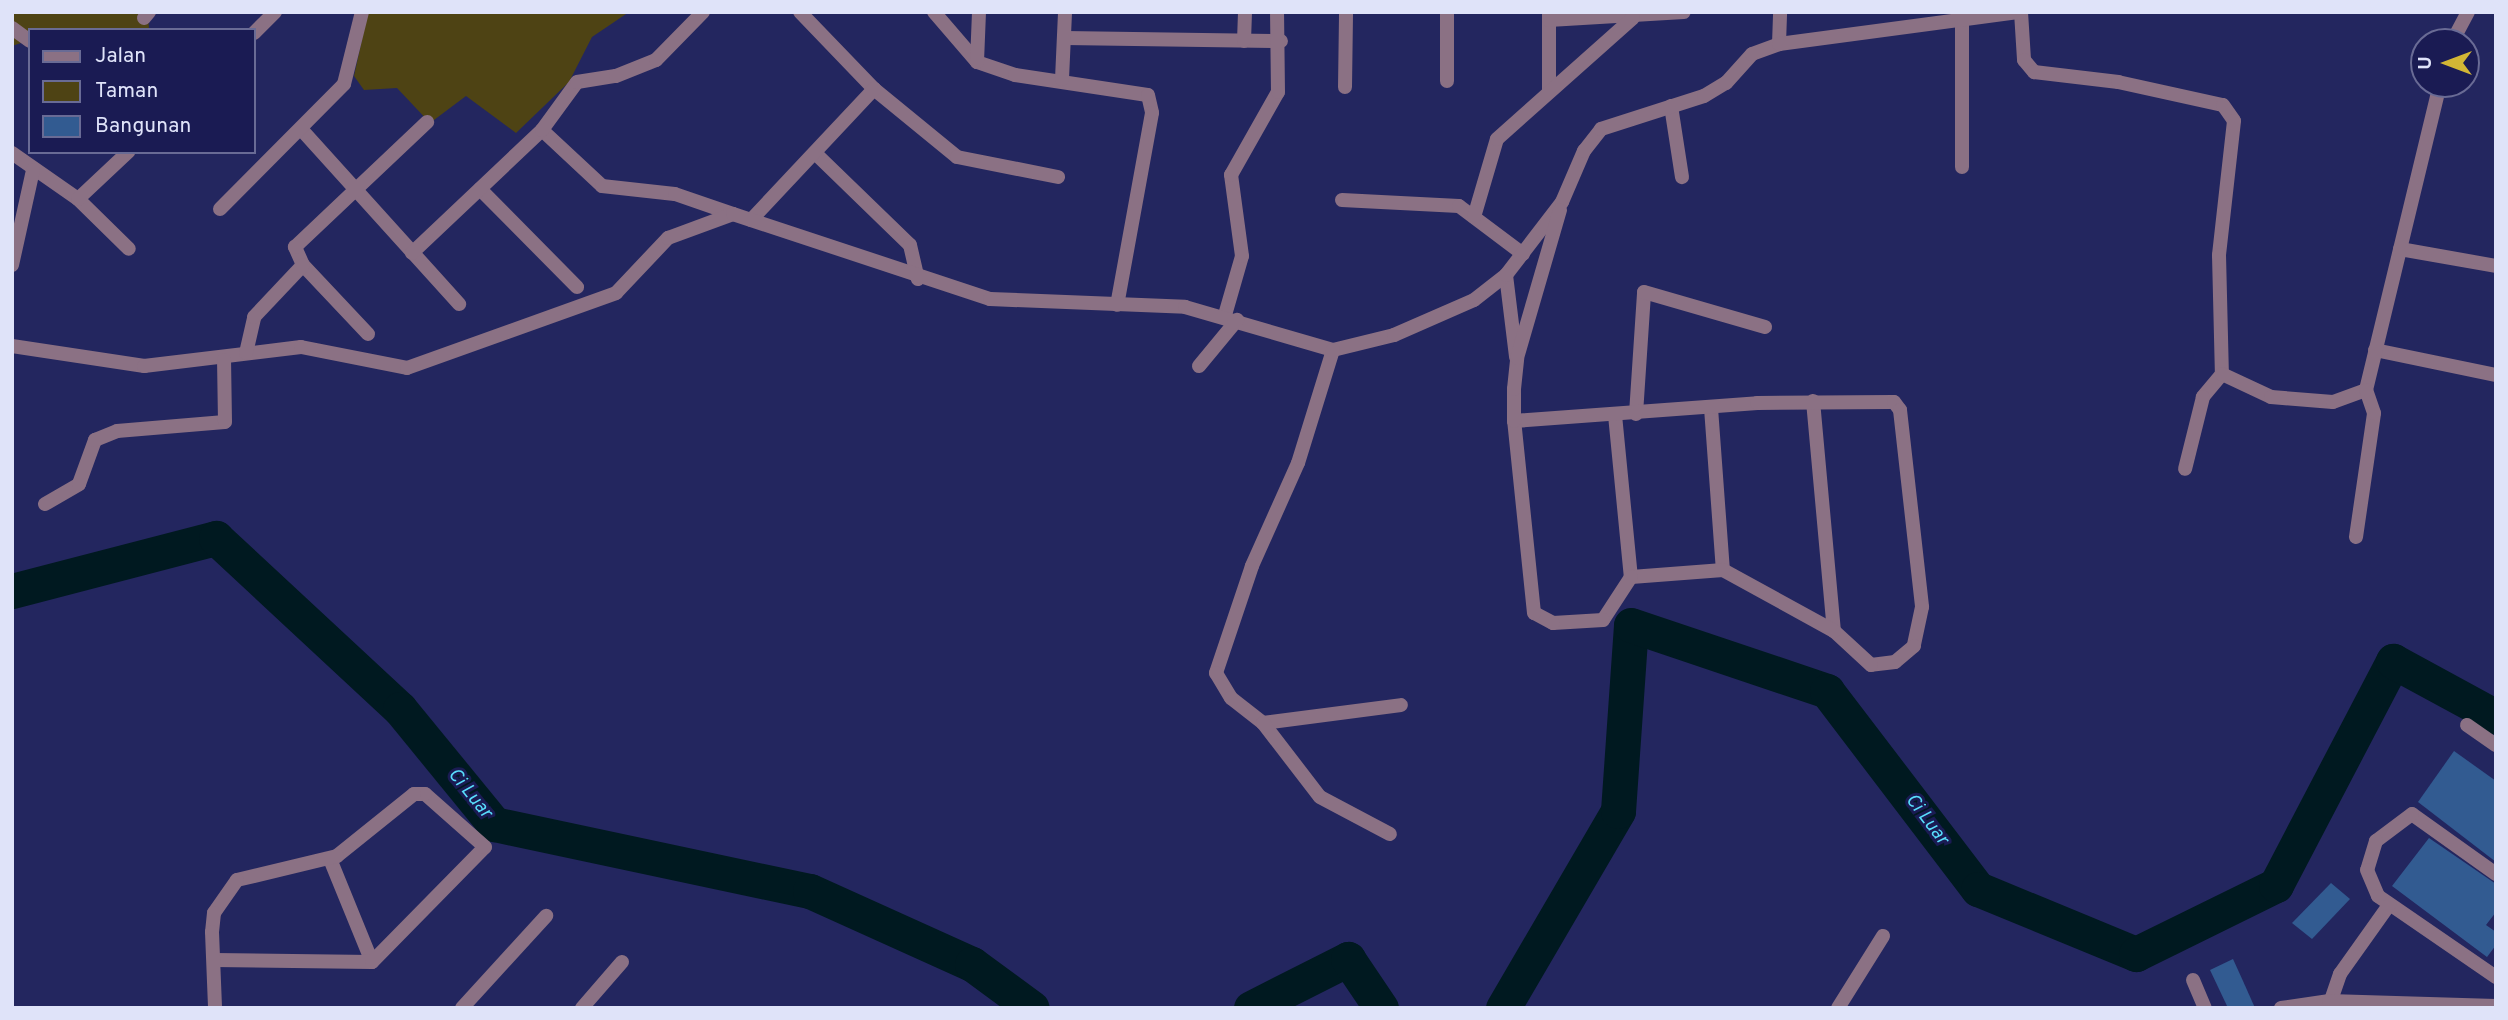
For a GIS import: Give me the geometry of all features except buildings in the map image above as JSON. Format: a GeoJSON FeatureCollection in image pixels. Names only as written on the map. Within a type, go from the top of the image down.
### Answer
{"type":"FeatureCollection","features":[{"type":"Feature","properties":{"kind":"street"},"geometry":{"type":"LineString","coordinates":[[256,31],[275,12]]}},
{"type":"Feature","properties":{"kind":"street"},"geometry":{"type":"LineString","coordinates":[[220,209],[301,129],[351,71],[362,12]]}},
{"type":"Feature","properties":{"kind":"street"},"geometry":{"type":"LineString","coordinates":[[412,253],[542,130],[578,82],[656,60],[704,12]]}},
{"type":"Feature","properties":{"kind":"street"},"geometry":{"type":"LineString","coordinates":[[800,12],[874,89],[957,157],[1058,177]]}},
{"type":"Feature","properties":{"kind":"street"},"geometry":{"type":"LineString","coordinates":[[934,12],[977,62],[1015,75],[1134,88],[1151,102],[1117,305]]}},
{"type":"Feature","properties":{"kind":"street"},"geometry":{"type":"LineString","coordinates":[[977,62],[979,12]]}},
{"type":"Feature","properties":{"kind":"street"},"geometry":{"type":"LineString","coordinates":[[1062,79],[1065,12]]}},
{"type":"Feature","properties":{"kind":"street"},"geometry":{"type":"LineString","coordinates":[[1244,41],[1245,12]]}},
{"type":"Feature","properties":{"kind":"street"},"geometry":{"type":"LineString","coordinates":[[1199,366],[1231,318],[1241,256],[1231,174],[1278,92],[1280,41],[1277,12]]}},
{"type":"Feature","properties":{"kind":"street"},"geometry":{"type":"LineString","coordinates":[[1345,87],[1346,12]]}},
{"type":"Feature","properties":{"kind":"street"},"geometry":{"type":"LineString","coordinates":[[1447,12],[1447,80]]}},
{"type":"Feature","properties":{"kind":"street"},"geometry":{"type":"LineString","coordinates":[[1549,90],[1549,16],[1633,18],[1684,12]]}},
{"type":"Feature","properties":{"kind":"street"},"geometry":{"type":"LineString","coordinates":[[1779,44],[1780,12]]}},
{"type":"Feature","properties":{"kind":"street"},"geometry":{"type":"LineString","coordinates":[[1517,358],[1562,202],[1584,151],[1601,129],[1704,96],[1727,83],[1752,54],[1779,44],[2020,12],[2024,60],[2034,72],[2118,82],[2223,105],[2230,112],[2236,139],[2219,254],[2222,374],[2203,397],[2185,469]]}},
{"type":"Feature","properties":{"kind":"street"},"geometry":{"type":"LineString","coordinates":[[2459,28],[2468,12]]}},
{"type":"Feature","properties":{"kind":"street"},"geometry":{"type":"LineString","coordinates":[[1474,218],[1497,139],[1633,18]]}},
{"type":"Feature","properties":{"kind":"street"},"geometry":{"type":"LineString","coordinates":[[1962,21],[1962,167]]}},
{"type":"Feature","properties":{"kind":"street"},"geometry":{"type":"LineString","coordinates":[[12,29],[28,40]]}},
{"type":"Feature","properties":{"kind":"street"},"geometry":{"type":"LineString","coordinates":[[1065,38],[1280,41]]}},
{"type":"Feature","properties":{"kind":"street"},"geometry":{"type":"LineString","coordinates":[[751,220],[874,89]]}},
{"type":"Feature","properties":{"kind":"street"},"geometry":{"type":"LineString","coordinates":[[2356,537],[2374,413],[2366,390],[2437,98]]}},
{"type":"Feature","properties":{"kind":"street"},"geometry":{"type":"LineString","coordinates":[[1671,106],[1682,177]]}},
{"type":"Feature","properties":{"kind":"street"},"geometry":{"type":"LineString","coordinates":[[368,334],[303,265],[295,254],[297,243],[427,122]]}},
{"type":"Feature","properties":{"kind":"street"},"geometry":{"type":"LineString","coordinates":[[301,129],[459,304]]}},
{"type":"Feature","properties":{"kind":"street"},"geometry":{"type":"LineString","coordinates":[[542,130],[602,186],[675,194],[918,279],[1013,303],[1117,305],[1231,318],[1332,350],[1446,313],[1506,275],[1562,202]]}},
{"type":"Feature","properties":{"kind":"street"},"geometry":{"type":"LineString","coordinates":[[12,153],[78,199],[129,249]]}},
{"type":"Feature","properties":{"kind":"street"},"geometry":{"type":"LineString","coordinates":[[815,153],[910,245],[918,279]]}},
{"type":"Feature","properties":{"kind":"street"},"geometry":{"type":"LineString","coordinates":[[78,199],[126,154]]}},
{"type":"Feature","properties":{"kind":"street"},"geometry":{"type":"LineString","coordinates":[[12,265],[33,170]]}},
{"type":"Feature","properties":{"kind":"street"},"geometry":{"type":"LineString","coordinates":[[480,190],[577,287]]}},
{"type":"Feature","properties":{"kind":"street"},"geometry":{"type":"LineString","coordinates":[[1342,200],[1444,202],[1474,218],[1523,254]]}},
{"type":"Feature","properties":{"kind":"street"},"geometry":{"type":"LineString","coordinates":[[12,346],[144,366],[225,360],[246,353],[300,346],[407,368],[617,293],[668,238],[733,214]]}},
{"type":"Feature","properties":{"kind":"street"},"geometry":{"type":"LineString","coordinates":[[2400,249],[2496,266]]}},
{"type":"Feature","properties":{"kind":"street"},"geometry":{"type":"LineString","coordinates":[[246,353],[254,317],[303,265]]}},
{"type":"Feature","properties":{"kind":"street"},"geometry":{"type":"LineString","coordinates":[[1506,275],[1517,358],[1514,421],[1534,613],[1553,622],[1603,620],[1631,577],[1615,415]]}},
{"type":"Feature","properties":{"kind":"street"},"geometry":{"type":"LineString","coordinates":[[1636,414],[1644,292],[1765,327]]}},
{"type":"Feature","properties":{"kind":"street"},"geometry":{"type":"LineString","coordinates":[[1332,350],[1298,463],[1215,660],[1221,686],[1263,723],[1320,797],[1390,834]]}},
{"type":"Feature","properties":{"kind":"street"},"geometry":{"type":"LineString","coordinates":[[2375,350],[2496,375]]}},
{"type":"Feature","properties":{"kind":"street"},"geometry":{"type":"LineString","coordinates":[[45,503],[79,484],[95,440],[117,431],[225,422],[225,360]]}},
{"type":"Feature","properties":{"kind":"street"},"geometry":{"type":"LineString","coordinates":[[2222,374],[2271,397],[2333,402],[2366,390]]}},
{"type":"Feature","properties":{"kind":"street"},"geometry":{"type":"LineString","coordinates":[[1514,421],[1813,401],[1889,400],[1900,410],[1922,607],[1914,646],[1895,662],[1861,661],[1834,631],[1723,569],[1631,577]]}},
{"type":"Feature","properties":{"kind":"street"},"geometry":{"type":"LineString","coordinates":[[1813,401],[1834,631]]}},
{"type":"Feature","properties":{"kind":"street"},"geometry":{"type":"LineString","coordinates":[[1711,408],[1723,569]]}},
{"type":"Feature","properties":{"kind":"street"},"geometry":{"type":"LineString","coordinates":[[1263,723],[1401,705]]}},
{"type":"Feature","properties":{"kind":"street"},"geometry":{"type":"LineString","coordinates":[[2467,725],[2496,745]]}},
{"type":"Feature","properties":{"kind":"street"},"geometry":{"type":"LineString","coordinates":[[214,960],[372,962],[485,847],[421,793],[330,859],[237,880],[214,913],[214,960],[215,1008]]}},
{"type":"Feature","properties":{"kind":"street"},"geometry":{"type":"LineString","coordinates":[[2496,874],[2412,814],[2376,841],[2370,854],[2369,882],[2389,905],[2496,977]]}},
{"type":"Feature","properties":{"kind":"street"},"geometry":{"type":"LineString","coordinates":[[330,859],[372,962]]}},
{"type":"Feature","properties":{"kind":"street"},"geometry":{"type":"LineString","coordinates":[[2329,1004],[2340,974],[2389,905]]}},
{"type":"Feature","properties":{"kind":"street"},"geometry":{"type":"LineString","coordinates":[[462,1008],[546,916]]}},
{"type":"Feature","properties":{"kind":"street"},"geometry":{"type":"LineString","coordinates":[[1838,1008],[1882,936]]}},
{"type":"Feature","properties":{"kind":"street"},"geometry":{"type":"LineString","coordinates":[[582,1008],[622,962]]}},
{"type":"Feature","properties":{"kind":"street"},"geometry":{"type":"LineString","coordinates":[[2193,980],[2205,1008]]}},
{"type":"Feature","properties":{"kind":"street"},"geometry":{"type":"LineString","coordinates":[[2281,1008],[2329,1004],[2496,1006]]}},
{"type":"Feature","properties":{"kind":"green space"},"geometry":{"type":"Polygon","coordinates":[[[12,12],[148,12],[149,28],[28,28],[28,41],[12,46],[12,12]]]}},
{"type":"Feature","properties":{"kind":"green space"},"geometry":{"type":"Polygon","coordinates":[[[368,12],[629,12],[592,37],[569,82],[516,133],[466,96],[430,123],[397,88],[364,90],[354,76],[368,12]]]}},
{"type":"Feature","properties":{"kind":"waterway","name":"Ci Luar"},"geometry":{"type":"LineString","coordinates":[[12,591],[216,538],[400,709],[494,824],[810,891],[972,964],[1032,1008]]}},
{"type":"Feature","properties":{"kind":"waterway","name":"Ci Luar"},"geometry":{"type":"LineString","coordinates":[[1503,1008],[1618,811],[1631,625],[1827,691],[1978,889],[2136,954],[2276,885],[2393,661],[2496,717]]}},
{"type":"Feature","properties":{"kind":"waterway","name":"Ci Luar"},"geometry":{"type":"LineString","coordinates":[[1251,1008],[1348,959],[1381,1008]]}}]}
